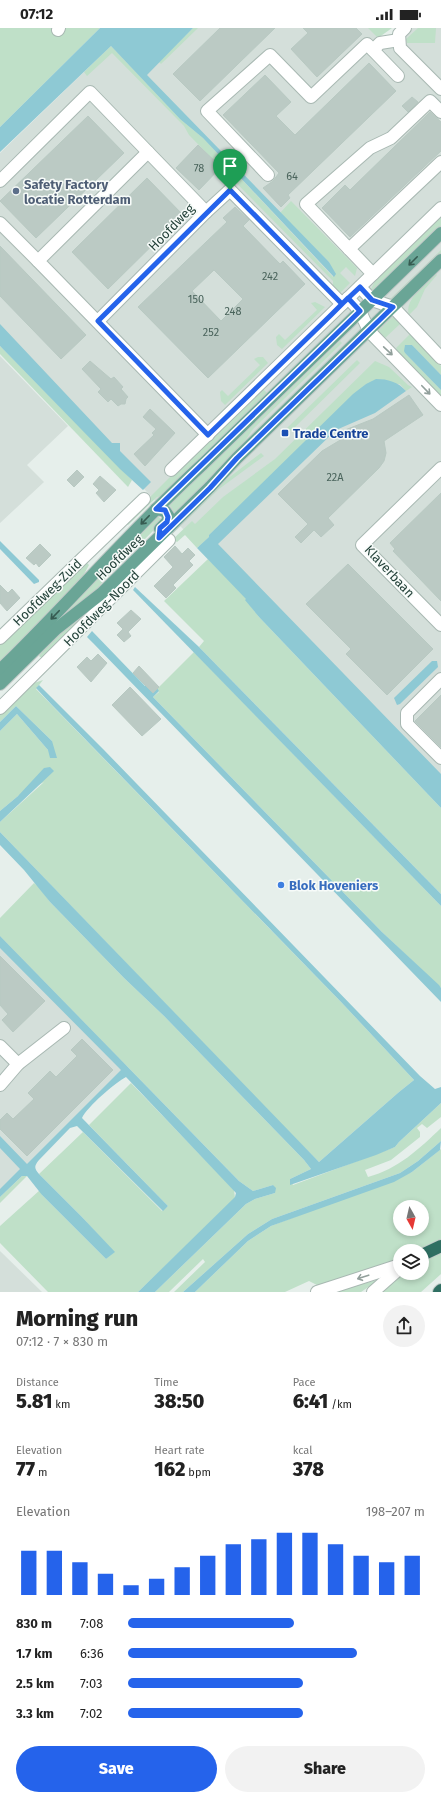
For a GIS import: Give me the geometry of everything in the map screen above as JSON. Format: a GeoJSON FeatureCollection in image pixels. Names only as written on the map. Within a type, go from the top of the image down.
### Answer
{"type":"FeatureCollection","features":[{"type":"Feature","properties":{"kind":"highway"},"geometry":{"type":"LineString","coordinates":[[429,1252],[441,1246]]}},
{"type":"Feature","properties":{"kind":"main road","name":"Hoofdweg"},"geometry":{"type":"LineString","coordinates":[[2,677],[96,571],[156,509],[441,233]]}},
{"type":"Feature","properties":{"kind":"main road","name":"Hoofdweg"},"geometry":{"type":"LineString","coordinates":[[2,677],[29,656],[56,629],[102,593],[164,539],[237,458],[441,260]]}},
{"type":"Feature","properties":{"kind":"main road"},"geometry":{"type":"LineString","coordinates":[[156,509],[165,510],[168,517],[167,522],[160,528],[164,539]]}},
{"type":"Feature","properties":{"kind":"street"},"geometry":{"type":"LineString","coordinates":[[405,28],[399,34],[400,48],[441,90]]}},
{"type":"Feature","properties":{"kind":"street"},"geometry":{"type":"LineString","coordinates":[[373,50],[380,43],[399,40]]}},
{"type":"Feature","properties":{"kind":"street"},"geometry":{"type":"LineString","coordinates":[[268,175],[207,112],[270,55],[311,97],[367,44],[398,76]]}},
{"type":"Feature","properties":{"kind":"street","name":"Hoofdweg"},"geometry":{"type":"LineString","coordinates":[[0,181],[90,92],[206,212],[98,321]]}},
{"type":"Feature","properties":{"kind":"street"},"geometry":{"type":"LineString","coordinates":[[373,274],[306,204],[370,148],[391,138],[430,101],[441,112]]}},
{"type":"Feature","properties":{"kind":"street"},"geometry":{"type":"LineString","coordinates":[[38,261],[148,152]]}},
{"type":"Feature","properties":{"kind":"street"},"geometry":{"type":"LineString","coordinates":[[349,249],[441,162]]}},
{"type":"Feature","properties":{"kind":"street"},"geometry":{"type":"LineString","coordinates":[[206,212],[230,190],[345,301],[360,311],[369,331],[441,405]]}},
{"type":"Feature","properties":{"kind":"street"},"geometry":{"type":"LineString","coordinates":[[171,470],[441,208]]}},
{"type":"Feature","properties":{"kind":"street"},"geometry":{"type":"LineString","coordinates":[[0,223],[98,321],[208,435]]}},
{"type":"Feature","properties":{"kind":"street"},"geometry":{"type":"LineString","coordinates":[[360,287],[372,300],[393,307],[441,358]]}},
{"type":"Feature","properties":{"kind":"street","name":"Klaverbaan"},"geometry":{"type":"LineString","coordinates":[[441,468],[362,545],[441,625]]}},
{"type":"Feature","properties":{"kind":"street","name":"Hoofdweg-Zuid"},"geometry":{"type":"LineString","coordinates":[[0,638],[144,499]]}},
{"type":"Feature","properties":{"kind":"street","name":"Hoofdweg-Noord"},"geometry":{"type":"LineString","coordinates":[[0,708],[164,539]]}},
{"type":"Feature","properties":{"kind":"street"},"geometry":{"type":"LineString","coordinates":[[95,546],[118,548]]}},
{"type":"Feature","properties":{"kind":"street","name":"Hoofdweg-Zuid"},"geometry":{"type":"LineString","coordinates":[[95,546],[96,571]]}},
{"type":"Feature","properties":{"kind":"street"},"geometry":{"type":"LineString","coordinates":[[2,677],[30,678],[29,656]]}},
{"type":"Feature","properties":{"kind":"street"},"geometry":{"type":"LineString","coordinates":[[441,679],[406,713],[407,724],[441,758]]}},
{"type":"Feature","properties":{"kind":"street"},"geometry":{"type":"LineString","coordinates":[[0,1085],[18,1064],[64,1028]]}},
{"type":"Feature","properties":{"kind":"street"},"geometry":{"type":"LineString","coordinates":[[0,1046],[18,1064]]}},
{"type":"Feature","properties":{"kind":"street"},"geometry":{"type":"LineString","coordinates":[[317,1292],[393,1267]]}},
{"type":"Feature","properties":{"kind":"street"},"geometry":{"type":"LineString","coordinates":[[373,1292],[393,1274]]}},
{"type":"Feature","properties":{"kind":"shaded area"},"geometry":{"type":"Polygon","coordinates":[[[193,28],[372,28],[385,41],[398,28],[441,28],[441,794],[0,341],[0,153],[111,46],[142,78],[193,28]]]}},
{"type":"Feature","properties":{"kind":"shaded area"},"geometry":{"type":"Polygon","coordinates":[[[0,356],[68,426],[27,465],[44,482],[0,523],[0,356]]]}},
{"type":"Feature","properties":{"kind":"shaded area"},"geometry":{"type":"Polygon","coordinates":[[[0,932],[132,1060],[0,1193],[0,932]]]}},
{"type":"Feature","properties":{"kind":"shaded area"},"geometry":{"type":"Polygon","coordinates":[[[0,1251],[42,1292],[0,1292],[0,1251]]]}},
{"type":"Feature","properties":{"kind":"green space"},"geometry":{"type":"Polygon","coordinates":[[[0,28],[100,28],[0,127],[0,28]]]}},
{"type":"Feature","properties":{"kind":"green space"},"geometry":{"type":"Polygon","coordinates":[[[193,28],[198,28],[161,64],[159,62],[193,28]]]}},
{"type":"Feature","properties":{"kind":"green space"},"geometry":{"type":"Polygon","coordinates":[[[368,28],[392,28],[378,38],[368,28]]]}},
{"type":"Feature","properties":{"kind":"green space"},"geometry":{"type":"Polygon","coordinates":[[[418,28],[436,28],[435,43],[407,43],[406,39],[418,28]]]}},
{"type":"Feature","properties":{"kind":"green space"},"geometry":{"type":"Polygon","coordinates":[[[111,46],[180,119],[203,138],[333,277],[333,271],[329,262],[280,213],[291,201],[357,268],[355,276],[346,267],[340,273],[350,283],[338,295],[333,289],[333,281],[189,135],[184,126],[112,53],[87,76],[84,72],[111,46]]]}},
{"type":"Feature","properties":{"kind":"green space"},"geometry":{"type":"Polygon","coordinates":[[[441,215],[441,226],[376,290],[372,291],[371,289],[375,281],[441,215]]]}},
{"type":"Feature","properties":{"kind":"green space"},"geometry":{"type":"Polygon","coordinates":[[[441,250],[441,253],[393,301],[390,299],[441,250]]]}},
{"type":"Feature","properties":{"kind":"green space"},"geometry":{"type":"Polygon","coordinates":[[[436,274],[437,275],[425,289],[417,307],[409,315],[408,309],[413,298],[417,292],[436,274]]]}},
{"type":"Feature","properties":{"kind":"green space"},"geometry":{"type":"Polygon","coordinates":[[[315,302],[325,307],[282,349],[277,345],[276,337],[279,334],[285,340],[317,310],[311,303],[315,302]]]}},
{"type":"Feature","properties":{"kind":"green space"},"geometry":{"type":"Polygon","coordinates":[[[393,317],[400,324],[385,338],[378,331],[393,317]]]}},
{"type":"Feature","properties":{"kind":"green space"},"geometry":{"type":"Polygon","coordinates":[[[410,334],[441,366],[441,375],[412,345],[405,353],[441,390],[441,400],[405,363],[396,348],[410,334]]]}},
{"type":"Feature","properties":{"kind":"green space"},"geometry":{"type":"Polygon","coordinates":[[[340,341],[342,343],[253,429],[238,451],[197,498],[175,513],[169,504],[174,494],[207,469],[340,341]]]}},
{"type":"Feature","properties":{"kind":"green space"},"geometry":{"type":"Polygon","coordinates":[[[0,346],[132,480],[128,487],[0,354],[0,346]]]}},
{"type":"Feature","properties":{"kind":"green space"},"geometry":{"type":"Polygon","coordinates":[[[263,357],[268,363],[225,405],[221,401],[220,392],[222,390],[228,396],[260,365],[254,359],[263,357]]]}},
{"type":"Feature","properties":{"kind":"green space"},"geometry":{"type":"Polygon","coordinates":[[[357,360],[360,363],[291,431],[287,428],[357,360]]]}},
{"type":"Feature","properties":{"kind":"green space"},"geometry":{"type":"Polygon","coordinates":[[[375,361],[389,367],[412,387],[406,391],[400,384],[366,384],[197,548],[185,535],[177,542],[175,541],[172,543],[171,541],[192,521],[195,524],[223,497],[275,459],[375,361]]]}},
{"type":"Feature","properties":{"kind":"green space"},"geometry":{"type":"Polygon","coordinates":[[[263,389],[268,394],[164,495],[157,497],[128,525],[125,522],[174,473],[176,474],[263,389]]]}},
{"type":"Feature","properties":{"kind":"green space"},"geometry":{"type":"Polygon","coordinates":[[[261,453],[264,456],[219,489],[43,659],[39,656],[52,637],[218,486],[261,453]]]}},
{"type":"Feature","properties":{"kind":"green space"},"geometry":{"type":"Polygon","coordinates":[[[157,515],[161,519],[161,523],[104,580],[92,596],[0,675],[157,515]]]}},
{"type":"Feature","properties":{"kind":"green space"},"geometry":{"type":"Polygon","coordinates":[[[208,559],[247,599],[246,600],[259,617],[441,808],[441,894],[199,647],[204,641],[164,601],[208,559]]]}},
{"type":"Feature","properties":{"kind":"green space"},"geometry":{"type":"Polygon","coordinates":[[[86,562],[89,565],[83,576],[0,666],[0,645],[83,563],[86,562]]]}},
{"type":"Feature","properties":{"kind":"green space"},"geometry":{"type":"Polygon","coordinates":[[[194,652],[441,906],[441,988],[382,932],[153,697],[159,692],[157,689],[194,652]]]}},
{"type":"Feature","properties":{"kind":"green space"},"geometry":{"type":"Polygon","coordinates":[[[43,680],[36,689],[342,1003],[414,1080],[319,1162],[0,832],[0,822],[44,782],[18,796],[0,811],[0,731],[17,714],[48,750],[52,741],[16,706],[0,722],[0,714],[31,684],[43,680]]]}},
{"type":"Feature","properties":{"kind":"green space"},"geometry":{"type":"Polygon","coordinates":[[[34,883],[39,887],[50,902],[124,978],[164,1016],[304,1160],[311,1169],[290,1179],[293,1185],[395,1147],[441,1103],[441,1117],[427,1128],[422,1124],[417,1128],[420,1132],[420,1137],[391,1160],[365,1170],[368,1177],[398,1164],[416,1151],[441,1128],[441,1141],[418,1161],[400,1173],[272,1219],[248,1234],[183,1292],[174,1292],[205,1262],[203,1259],[169,1292],[155,1292],[246,1204],[255,1199],[275,1193],[273,1185],[253,1191],[239,1181],[0,936],[0,918],[34,883]]]}},
{"type":"Feature","properties":{"kind":"green space"},"geometry":{"type":"Polygon","coordinates":[[[131,1083],[234,1190],[235,1198],[138,1292],[48,1292],[0,1243],[0,1226],[40,1190],[42,1195],[106,1259],[114,1252],[39,1174],[83,1132],[162,1211],[168,1206],[89,1125],[131,1083]]]}},
{"type":"Feature","properties":{"kind":"green space"},"geometry":{"type":"Polygon","coordinates":[[[441,1149],[441,1242],[429,1247],[429,1244],[393,1244],[393,1262],[319,1286],[309,1281],[285,1292],[195,1292],[248,1241],[271,1226],[412,1172],[441,1149]]]}},
{"type":"Feature","properties":{"kind":"green space"},"geometry":{"type":"Polygon","coordinates":[[[22,1176],[27,1176],[0,1203],[0,1197],[22,1176]]]}},
{"type":"Feature","properties":{"kind":"green space"},"geometry":{"type":"Polygon","coordinates":[[[441,1250],[441,1274],[421,1292],[379,1292],[393,1279],[429,1280],[429,1256],[441,1250]]]}},
{"type":"Feature","properties":{"kind":"green space"},"geometry":{"type":"Polygon","coordinates":[[[380,1279],[361,1292],[335,1292],[380,1279]]]}},
{"type":"Feature","properties":{"kind":"water"},"geometry":{"type":"Polygon","coordinates":[[[100,28],[193,28],[147,75],[329,262],[336,274],[334,277],[203,138],[180,119],[111,46],[0,152],[0,127],[100,28]]]}},
{"type":"Feature","properties":{"kind":"water"},"geometry":{"type":"Polygon","coordinates":[[[0,324],[112,443],[120,443],[120,451],[151,482],[143,490],[120,469],[0,346],[0,324]]]}},
{"type":"Feature","properties":{"kind":"water"},"geometry":{"type":"Polygon","coordinates":[[[405,345],[412,345],[441,375],[441,390],[405,353],[405,345]]]}},
{"type":"Feature","properties":{"kind":"water"},"geometry":{"type":"Polygon","coordinates":[[[376,379],[385,380],[400,385],[406,391],[375,413],[336,430],[218,544],[441,774],[441,808],[259,617],[245,600],[246,599],[197,548],[353,394],[366,384],[376,379]]]}},
{"type":"Feature","properties":{"kind":"water"},"geometry":{"type":"Polygon","coordinates":[[[0,541],[39,580],[39,582],[34,584],[0,549],[0,541]]]}},
{"type":"Feature","properties":{"kind":"water"},"geometry":{"type":"Polygon","coordinates":[[[135,587],[199,647],[441,894],[441,906],[133,590],[135,587]]]}},
{"type":"Feature","properties":{"kind":"water"},"geometry":{"type":"Polygon","coordinates":[[[92,631],[145,686],[152,681],[159,691],[153,697],[382,932],[439,985],[441,988],[441,1002],[87,637],[92,631]]]}},
{"type":"Feature","properties":{"kind":"water"},"geometry":{"type":"Polygon","coordinates":[[[432,661],[437,661],[438,667],[400,704],[397,705],[394,698],[432,661]]]}},
{"type":"Feature","properties":{"kind":"water"},"geometry":{"type":"Polygon","coordinates":[[[39,685],[420,1076],[435,1089],[441,1087],[441,1103],[395,1147],[290,1185],[290,1179],[311,1169],[304,1160],[164,1016],[124,978],[50,902],[24,870],[0,845],[0,832],[319,1162],[414,1080],[342,1003],[50,703],[36,688],[39,685]]]}},
{"type":"Feature","properties":{"kind":"water"},"geometry":{"type":"Polygon","coordinates":[[[16,706],[52,741],[57,758],[50,758],[48,750],[17,714],[0,731],[0,722],[16,706]]]}},
{"type":"Feature","properties":{"kind":"water"},"geometry":{"type":"Polygon","coordinates":[[[50,767],[54,771],[0,822],[0,811],[18,796],[44,768],[50,767]]]}},
{"type":"Feature","properties":{"kind":"water"},"geometry":{"type":"Polygon","coordinates":[[[0,936],[239,1181],[253,1191],[273,1185],[276,1188],[275,1193],[255,1199],[246,1204],[155,1292],[138,1292],[235,1197],[236,1193],[126,1077],[102,1095],[82,1118],[168,1206],[163,1211],[77,1126],[70,1128],[39,1160],[35,1165],[35,1169],[115,1252],[106,1259],[42,1195],[27,1176],[22,1176],[0,1197],[0,1189],[20,1169],[0,1148],[0,1136],[27,1164],[121,1070],[0,948],[0,936]]]}},
{"type":"Feature","properties":{"kind":"water"},"geometry":{"type":"Polygon","coordinates":[[[441,1141],[440,1150],[412,1172],[394,1182],[271,1226],[248,1241],[195,1292],[183,1292],[248,1234],[272,1219],[400,1173],[418,1161],[441,1141]]]}},
{"type":"Feature","properties":{"kind":"building"},"geometry":{"type":"Polygon","coordinates":[[[220,28],[275,28],[200,101],[173,74],[220,28]]]}},
{"type":"Feature","properties":{"kind":"building"},"geometry":{"type":"Polygon","coordinates":[[[303,28],[356,28],[362,34],[317,77],[291,49],[308,33],[303,28]]]}},
{"type":"Feature","properties":{"kind":"building"},"geometry":{"type":"Polygon","coordinates":[[[369,63],[396,91],[288,195],[290,198],[281,207],[263,188],[273,181],[279,173],[223,115],[265,75],[291,102],[276,116],[295,135],[369,63]]]}},
{"type":"Feature","properties":{"kind":"building"},"geometry":{"type":"Polygon","coordinates":[[[412,97],[418,102],[408,112],[402,106],[412,97]]]}},
{"type":"Feature","properties":{"kind":"building"},"geometry":{"type":"Polygon","coordinates":[[[430,112],[441,122],[441,151],[350,237],[322,208],[345,185],[350,190],[430,112]]]}},
{"type":"Feature","properties":{"kind":"building"},"geometry":{"type":"Polygon","coordinates":[[[88,116],[124,153],[36,238],[0,201],[88,116]]]}},
{"type":"Feature","properties":{"kind":"building"},"geometry":{"type":"Polygon","coordinates":[[[198,145],[221,167],[199,190],[176,168],[198,145]]]}},
{"type":"Feature","properties":{"kind":"building"},"geometry":{"type":"Polygon","coordinates":[[[147,178],[183,215],[108,289],[72,252],[147,178]]]}},
{"type":"Feature","properties":{"kind":"building"},"geometry":{"type":"Polygon","coordinates":[[[235,207],[249,220],[243,226],[280,264],[283,261],[305,284],[208,378],[138,307],[227,222],[223,218],[235,207]],[[214,270],[192,291],[221,321],[243,299],[214,270]]]}},
{"type":"Feature","properties":{"kind":"building"},"geometry":{"type":"Polygon","coordinates":[[[0,246],[86,335],[61,359],[0,296],[0,246]]]}},
{"type":"Feature","properties":{"kind":"building"},"geometry":{"type":"Polygon","coordinates":[[[90,361],[111,379],[114,377],[123,387],[121,389],[128,397],[125,404],[118,406],[111,399],[108,402],[98,392],[101,389],[82,369],[90,361]]]}},
{"type":"Feature","properties":{"kind":"building"},"geometry":{"type":"Polygon","coordinates":[[[409,395],[423,415],[384,441],[386,453],[384,461],[379,468],[328,518],[334,525],[321,537],[314,530],[301,543],[295,537],[308,524],[278,494],[322,451],[342,439],[340,432],[373,419],[409,395]]]}},
{"type":"Feature","properties":{"kind":"building"},"geometry":{"type":"Polygon","coordinates":[[[150,409],[175,433],[145,466],[134,454],[154,435],[152,433],[156,429],[143,417],[150,409]]]}},
{"type":"Feature","properties":{"kind":"building"},"geometry":{"type":"Polygon","coordinates":[[[77,470],[84,477],[74,487],[67,480],[77,470]]]}},
{"type":"Feature","properties":{"kind":"building"},"geometry":{"type":"Polygon","coordinates":[[[100,476],[116,490],[104,502],[96,493],[99,490],[93,484],[100,476]]]}},
{"type":"Feature","properties":{"kind":"building"},"geometry":{"type":"Polygon","coordinates":[[[441,493],[441,601],[393,551],[395,549],[390,543],[441,493]]]}},
{"type":"Feature","properties":{"kind":"building"},"geometry":{"type":"Polygon","coordinates":[[[40,544],[51,555],[39,567],[36,563],[34,565],[26,558],[40,544]]]}},
{"type":"Feature","properties":{"kind":"building"},"geometry":{"type":"Polygon","coordinates":[[[175,546],[182,554],[188,548],[195,555],[189,561],[193,565],[173,585],[176,588],[166,598],[154,586],[173,567],[164,557],[175,546]]]}},
{"type":"Feature","properties":{"kind":"building"},"geometry":{"type":"Polygon","coordinates":[[[348,564],[433,649],[387,695],[346,654],[351,649],[306,604],[348,564]]]}},
{"type":"Feature","properties":{"kind":"building"},"geometry":{"type":"Polygon","coordinates":[[[0,585],[8,593],[12,589],[20,598],[7,611],[0,603],[0,585]]]}},
{"type":"Feature","properties":{"kind":"building"},"geometry":{"type":"Polygon","coordinates":[[[131,610],[141,619],[128,632],[131,636],[124,642],[117,635],[123,629],[117,623],[131,610]]]}},
{"type":"Feature","properties":{"kind":"building"},"geometry":{"type":"Polygon","coordinates":[[[98,654],[107,663],[91,682],[77,667],[87,657],[91,661],[98,654]]]}},
{"type":"Feature","properties":{"kind":"building"},"geometry":{"type":"Polygon","coordinates":[[[139,666],[159,687],[153,693],[133,673],[139,666]]]}},
{"type":"Feature","properties":{"kind":"building"},"geometry":{"type":"Polygon","coordinates":[[[130,687],[161,719],[142,736],[112,705],[130,687]]]}},
{"type":"Feature","properties":{"kind":"building"},"geometry":{"type":"Polygon","coordinates":[[[441,695],[441,747],[415,721],[441,695]]]}},
{"type":"Feature","properties":{"kind":"building"},"geometry":{"type":"Polygon","coordinates":[[[0,956],[45,1001],[13,1032],[2,1020],[8,1014],[0,1005],[0,956]]]}},
{"type":"Feature","properties":{"kind":"building"},"geometry":{"type":"Polygon","coordinates":[[[82,1039],[113,1070],[27,1156],[0,1129],[0,1120],[7,1113],[13,1119],[34,1099],[28,1093],[50,1071],[56,1077],[77,1056],[71,1050],[82,1039]]]}},
{"type":"Feature","properties":{"kind":"place","name":"Safety Factory locatie Rotterdam"},"geometry":{"type":"Point","coordinates":[16,191]}},
{"type":"Feature","properties":{"kind":"place","name":"Trade Centre"},"geometry":{"type":"Point","coordinates":[285,433]}},
{"type":"Feature","properties":{"kind":"place","name":"Blok Hoveniers"},"geometry":{"type":"Point","coordinates":[281,885]}},
{"type":"Feature","properties":{"kind":"route"},"geometry":{"type":"LineString","coordinates":[[230,190],[206,212],[98,321],[208,435],[331,315],[342,304],[343,303],[360,287],[372,300],[393,307],[237,458],[210,488],[159,538],[160,528],[167,522],[168,517],[165,510],[156,509],[360,311],[348,298],[342,304],[230,190]]}}]}
